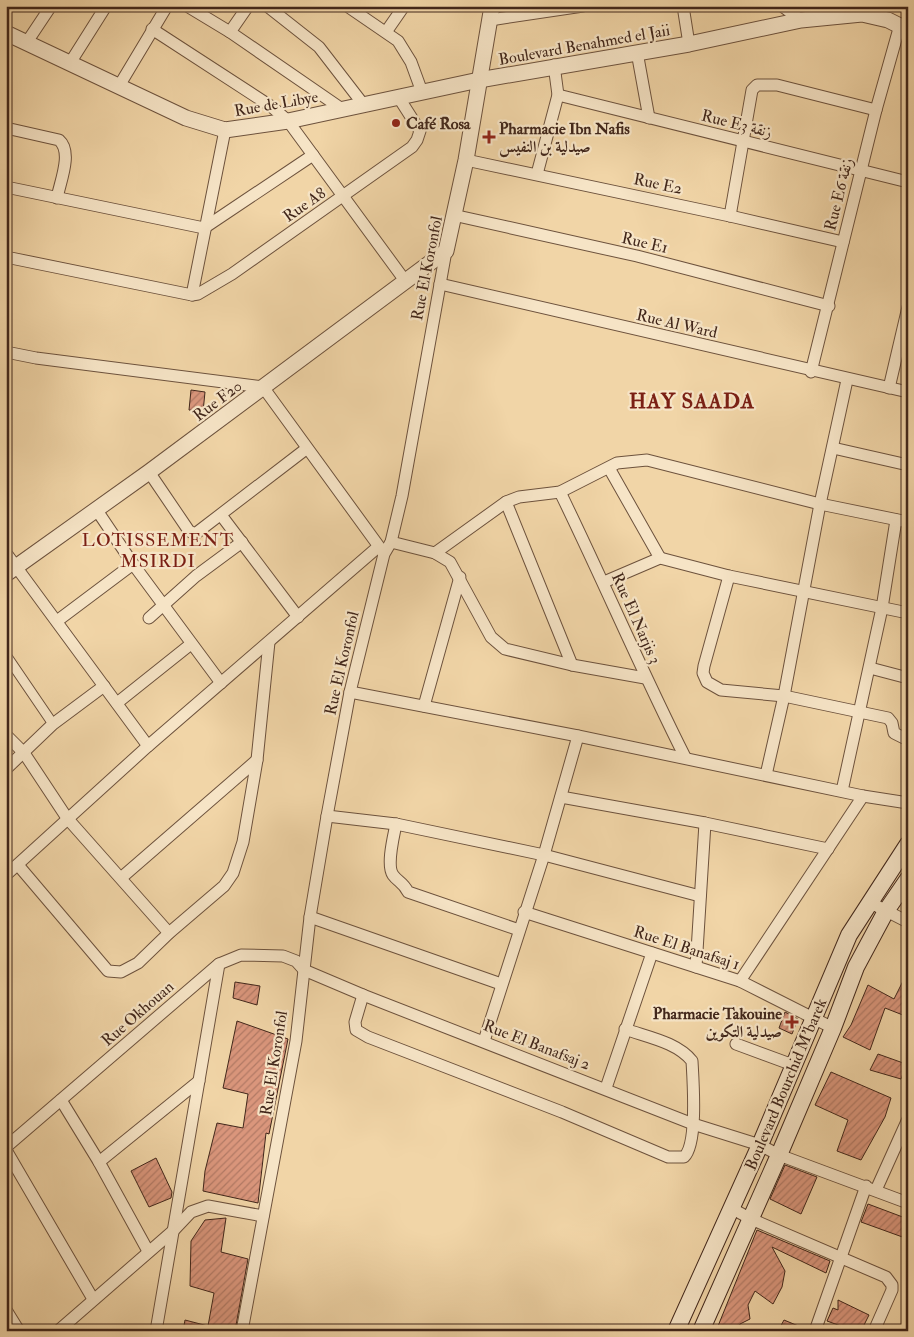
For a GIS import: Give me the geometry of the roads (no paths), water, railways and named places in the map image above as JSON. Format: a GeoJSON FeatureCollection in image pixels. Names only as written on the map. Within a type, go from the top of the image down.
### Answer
{"type":"FeatureCollection","features":[{"type":"Feature","properties":{"kind":"main road","name":"Boulevard Bourchid M'barek"},"geometry":{"type":"LineString","coordinates":[[676,1331],[760,1145],[812,1018],[849,935],[908,844]]}},
{"type":"Feature","properties":{"kind":"main road","name":"Boulevard Bourchid M'barek"},"geometry":{"type":"LineString","coordinates":[[701,1331],[833,1028],[856,966],[886,911],[908,879]]}},
{"type":"Feature","properties":{"kind":"street"},"geometry":{"type":"LineString","coordinates":[[27,42],[51,6]]}},
{"type":"Feature","properties":{"kind":"street"},"geometry":{"type":"LineString","coordinates":[[70,63],[106,6]]}},
{"type":"Feature","properties":{"kind":"street"},"geometry":{"type":"LineString","coordinates":[[118,86],[167,6]]}},
{"type":"Feature","properties":{"kind":"street"},"geometry":{"type":"LineString","coordinates":[[187,6],[230,32],[342,109]]}},
{"type":"Feature","properties":{"kind":"street"},"geometry":{"type":"LineString","coordinates":[[230,32],[248,6]]}},
{"type":"Feature","properties":{"kind":"street"},"geometry":{"type":"LineString","coordinates":[[267,6],[320,47],[363,104]]}},
{"type":"Feature","properties":{"kind":"street"},"geometry":{"type":"LineString","coordinates":[[347,6],[386,32],[405,50],[422,92]]}},
{"type":"Feature","properties":{"kind":"street"},"geometry":{"type":"LineString","coordinates":[[386,32],[404,6]]}},
{"type":"Feature","properties":{"kind":"street"},"geometry":{"type":"LineString","coordinates":[[491,13],[583,6]]}},
{"type":"Feature","properties":{"kind":"street"},"geometry":{"type":"LineString","coordinates":[[683,6],[689,44]]}},
{"type":"Feature","properties":{"kind":"street"},"geometry":{"type":"LineString","coordinates":[[782,6],[801,20]]}},
{"type":"Feature","properties":{"kind":"street","name":"Boulevard Benahmed el Jaii"},"geometry":{"type":"LineString","coordinates":[[479,80],[689,44],[841,10],[878,16],[904,27]]}},
{"type":"Feature","properties":{"kind":"street","name":"Rue El Koronfol"},"geometry":{"type":"LineString","coordinates":[[242,1331],[296,1041],[310,917],[350,692],[381,551],[391,542],[402,496],[446,250],[466,160],[491,13]]}},
{"type":"Feature","properties":{"kind":"street","name":"Rue E6 زنقة"},"geometry":{"type":"LineString","coordinates":[[811,372],[829,306],[876,110],[904,27]]}},
{"type":"Feature","properties":{"kind":"street"},"geometry":{"type":"LineString","coordinates":[[152,30],[272,107],[288,121],[406,282]]}},
{"type":"Feature","properties":{"kind":"street","name":"Rue de Libye"},"geometry":{"type":"LineString","coordinates":[[6,32],[186,118],[225,130],[288,121],[479,80]]}},
{"type":"Feature","properties":{"kind":"street"},"geometry":{"type":"LineString","coordinates":[[637,52],[649,118]]}},
{"type":"Feature","properties":{"kind":"street"},"geometry":{"type":"LineString","coordinates":[[537,174],[558,95],[554,66]]}},
{"type":"Feature","properties":{"kind":"street"},"geometry":{"type":"LineString","coordinates":[[730,216],[752,90],[757,85],[777,85],[876,110]]}},
{"type":"Feature","properties":{"kind":"street","name":"Rue E3 زنقة"},"geometry":{"type":"LineString","coordinates":[[558,95],[860,172],[908,182]]}},
{"type":"Feature","properties":{"kind":"street","name":"Rue A8"},"geometry":{"type":"LineString","coordinates":[[192,295],[204,292],[232,274],[412,147],[420,134],[418,126],[399,98]]}},
{"type":"Feature","properties":{"kind":"street"},"geometry":{"type":"LineString","coordinates":[[6,128],[59,140],[64,145],[66,152],[57,198]]}},
{"type":"Feature","properties":{"kind":"street"},"geometry":{"type":"LineString","coordinates":[[6,257],[192,295],[225,130]]}},
{"type":"Feature","properties":{"kind":"street"},"geometry":{"type":"LineString","coordinates":[[6,187],[204,228],[313,155]]}},
{"type":"Feature","properties":{"kind":"street","name":"Rue E2"},"geometry":{"type":"LineString","coordinates":[[466,160],[843,242]]}},
{"type":"Feature","properties":{"kind":"street","name":"Rue E1"},"geometry":{"type":"LineString","coordinates":[[453,215],[637,256],[829,306]]}},
{"type":"Feature","properties":{"kind":"street","name":"Rue F20"},"geometry":{"type":"LineString","coordinates":[[12,570],[149,472],[406,282],[446,250]]}},
{"type":"Feature","properties":{"kind":"street","name":"Rue Al Ward"},"geometry":{"type":"LineString","coordinates":[[440,284],[811,372],[908,392]]}},
{"type":"Feature","properties":{"kind":"street"},"geometry":{"type":"LineString","coordinates":[[889,388],[906,326],[908,307]]}},
{"type":"Feature","properties":{"kind":"street"},"geometry":{"type":"LineString","coordinates":[[6,352],[36,358],[263,387],[381,551],[298,617],[148,746],[6,875]]}},
{"type":"Feature","properties":{"kind":"street"},"geometry":{"type":"LineString","coordinates":[[766,775],[784,696],[820,504],[847,380]]}},
{"type":"Feature","properties":{"kind":"street"},"geometry":{"type":"LineString","coordinates":[[833,448],[908,465]]}},
{"type":"Feature","properties":{"kind":"street"},"geometry":{"type":"LineString","coordinates":[[149,472],[191,533],[195,534],[306,449]]}},
{"type":"Feature","properties":{"kind":"street"},"geometry":{"type":"LineString","coordinates":[[435,553],[506,502],[518,497],[560,492],[617,463],[647,460],[820,504],[908,522]]}},
{"type":"Feature","properties":{"kind":"street"},"geometry":{"type":"LineString","coordinates":[[610,468],[660,558]]}},
{"type":"Feature","properties":{"kind":"street","name":"Rue El Narjis 3"},"geometry":{"type":"LineString","coordinates":[[560,492],[604,582],[645,678],[685,758]]}},
{"type":"Feature","properties":{"kind":"street"},"geometry":{"type":"LineString","coordinates":[[506,502],[572,665]]}},
{"type":"Feature","properties":{"kind":"street"},"geometry":{"type":"LineString","coordinates":[[96,509],[132,564],[221,683]]}},
{"type":"Feature","properties":{"kind":"street"},"geometry":{"type":"LineString","coordinates":[[221,514],[298,617]]}},
{"type":"Feature","properties":{"kind":"street"},"geometry":{"type":"LineString","coordinates":[[842,791],[882,608],[896,520]]}},
{"type":"Feature","properties":{"kind":"street"},"geometry":{"type":"LineString","coordinates":[[149,618],[162,604],[242,542]]}},
{"type":"Feature","properties":{"kind":"street"},"geometry":{"type":"LineString","coordinates":[[391,542],[435,553],[450,562],[496,644],[505,649],[572,665],[645,678]]}},
{"type":"Feature","properties":{"kind":"street"},"geometry":{"type":"LineString","coordinates":[[6,553],[12,570],[58,621],[148,746]]}},
{"type":"Feature","properties":{"kind":"street"},"geometry":{"type":"LineString","coordinates":[[604,582],[660,558],[729,576],[908,613]]}},
{"type":"Feature","properties":{"kind":"street"},"geometry":{"type":"LineString","coordinates":[[58,621],[132,564]]}},
{"type":"Feature","properties":{"kind":"street"},"geometry":{"type":"LineString","coordinates":[[729,576],[704,666],[704,678],[710,686],[722,690],[784,696],[858,714],[888,718],[892,723],[894,732],[908,740]]}},
{"type":"Feature","properties":{"kind":"street"},"geometry":{"type":"LineString","coordinates":[[424,706],[460,577]]}},
{"type":"Feature","properties":{"kind":"street"},"geometry":{"type":"LineString","coordinates":[[18,865],[108,971],[115,973],[127,970],[138,963],[169,933],[224,886],[232,873],[243,842],[257,760],[269,642]]}},
{"type":"Feature","properties":{"kind":"street"},"geometry":{"type":"LineString","coordinates":[[117,703],[191,644]]}},
{"type":"Feature","properties":{"kind":"street"},"geometry":{"type":"LineString","coordinates":[[6,655],[53,724]]}},
{"type":"Feature","properties":{"kind":"street"},"geometry":{"type":"LineString","coordinates":[[870,668],[908,678]]}},
{"type":"Feature","properties":{"kind":"street"},"geometry":{"type":"LineString","coordinates":[[6,769],[53,724],[104,686]]}},
{"type":"Feature","properties":{"kind":"street"},"geometry":{"type":"LineString","coordinates":[[350,692],[578,736],[863,796],[908,803]]}},
{"type":"Feature","properties":{"kind":"street"},"geometry":{"type":"LineString","coordinates":[[6,735],[24,752],[67,818],[169,933]]}},
{"type":"Feature","properties":{"kind":"street"},"geometry":{"type":"LineString","coordinates":[[484,1041],[524,912],[544,856],[578,736]]}},
{"type":"Feature","properties":{"kind":"street"},"geometry":{"type":"LineString","coordinates":[[121,878],[257,760]]}},
{"type":"Feature","properties":{"kind":"street"},"geometry":{"type":"LineString","coordinates":[[740,981],[863,796]]}},
{"type":"Feature","properties":{"kind":"street"},"geometry":{"type":"LineString","coordinates":[[561,797],[705,823],[828,849]]}},
{"type":"Feature","properties":{"kind":"street"},"geometry":{"type":"LineString","coordinates":[[327,816],[396,824],[544,856],[700,896]]}},
{"type":"Feature","properties":{"kind":"street"},"geometry":{"type":"LineString","coordinates":[[696,967],[705,823]]}},
{"type":"Feature","properties":{"kind":"street"},"geometry":{"type":"LineString","coordinates":[[396,824],[390,872],[394,877],[403,882],[408,892],[519,930]]}},
{"type":"Feature","properties":{"kind":"street"},"geometry":{"type":"LineString","coordinates":[[869,902],[908,922]]}},
{"type":"Feature","properties":{"kind":"street","name":"Rue El Banafsaj 1"},"geometry":{"type":"LineString","coordinates":[[524,912],[740,981],[833,1028]]}},
{"type":"Feature","properties":{"kind":"street"},"geometry":{"type":"LineString","coordinates":[[310,917],[501,984]]}},
{"type":"Feature","properties":{"kind":"street"},"geometry":{"type":"LineString","coordinates":[[606,1088],[652,953]]}},
{"type":"Feature","properties":{"kind":"street","name":"Rue Okhouan"},"geometry":{"type":"LineString","coordinates":[[6,1148],[219,964],[241,955],[258,954],[283,956],[296,962],[304,970]]}},
{"type":"Feature","properties":{"kind":"street"},"geometry":{"type":"LineString","coordinates":[[156,1331],[219,964]]}},
{"type":"Feature","properties":{"kind":"street","name":"Rue El Banafsaj 2"},"geometry":{"type":"LineString","coordinates":[[304,970],[363,995],[606,1088],[693,1124],[760,1145],[779,1155],[908,1203]]}},
{"type":"Feature","properties":{"kind":"street"},"geometry":{"type":"LineString","coordinates":[[363,995],[355,1022],[356,1030],[368,1037],[562,1112],[668,1157],[680,1158],[687,1155],[693,1124],[692,1061],[676,1047],[625,1029]]}},
{"type":"Feature","properties":{"kind":"street"},"geometry":{"type":"LineString","coordinates":[[736,1044],[793,1065]]}},
{"type":"Feature","properties":{"kind":"street"},"geometry":{"type":"LineString","coordinates":[[99,1162],[199,1081]]}},
{"type":"Feature","properties":{"kind":"street"},"geometry":{"type":"LineString","coordinates":[[61,1100],[99,1162],[148,1251]]}},
{"type":"Feature","properties":{"kind":"street"},"geometry":{"type":"LineString","coordinates":[[815,1331],[842,1257],[871,1188],[908,1119]]}},
{"type":"Feature","properties":{"kind":"street"},"geometry":{"type":"LineString","coordinates":[[6,1148],[93,1299]]}},
{"type":"Feature","properties":{"kind":"street"},"geometry":{"type":"LineString","coordinates":[[58,1331],[191,1212],[208,1206],[263,1216]]}},
{"type":"Feature","properties":{"kind":"street"},"geometry":{"type":"LineString","coordinates":[[731,1208],[751,1219],[882,1275],[892,1285],[874,1331]]}},
{"type":"Feature","properties":{"kind":"street"},"geometry":{"type":"LineString","coordinates":[[6,1310],[19,1331]]}},
{"type":"Feature","properties":{"kind":"place","name":"Café Rosa"},"geometry":{"type":"Point","coordinates":[396,123]}},
{"type":"Feature","properties":{"kind":"place","name":"Pharmacie Ibn Nafis صيدلية بن النفيس"},"geometry":{"type":"Point","coordinates":[489,137]}},
{"type":"Feature","properties":{"kind":"place","name":"Pharmacie Takouine صيدلية التكوين"},"geometry":{"type":"Point","coordinates":[792,1022]}},
{"type":"Feature","properties":{"kind":"district","name":"HAY SAADA"},"geometry":{"type":"Point","coordinates":[692,401]}},
{"type":"Feature","properties":{"kind":"district","name":"LOTISSEMENT MSIRDI"},"geometry":{"type":"Point","coordinates":[158,550]}}]}
